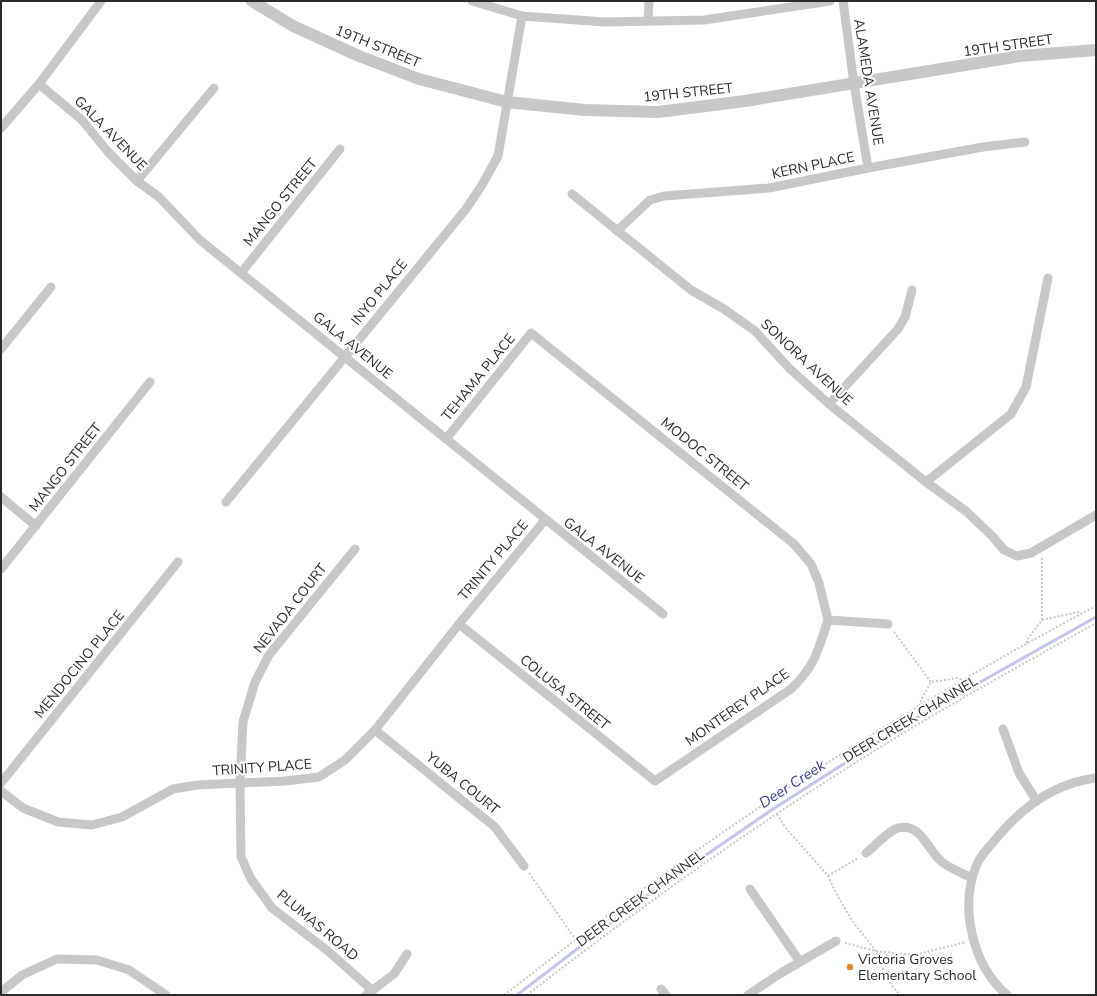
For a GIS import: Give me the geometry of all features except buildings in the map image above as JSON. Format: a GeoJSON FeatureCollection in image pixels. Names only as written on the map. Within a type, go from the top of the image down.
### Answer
{"type":"FeatureCollection","features":[{"type":"Feature","properties":{"kind":"street","name":"19TH STREET"},"geometry":{"type":"LineString","coordinates":[[252,1],[293,26],[358,56],[419,79],[507,102],[585,110],[658,112],[854,84],[1020,56],[1096,50]]}},
{"type":"Feature","properties":{"kind":"street"},"geometry":{"type":"LineString","coordinates":[[472,1],[522,16],[604,22],[704,20],[830,1]]}},
{"type":"Feature","properties":{"kind":"street"},"geometry":{"type":"LineString","coordinates":[[648,21],[649,1]]}},
{"type":"Feature","properties":{"kind":"street","name":"ALAMEDA AVENUE"},"geometry":{"type":"LineString","coordinates":[[843,1],[854,84],[868,168]]}},
{"type":"Feature","properties":{"kind":"street"},"geometry":{"type":"LineString","coordinates":[[1,128],[4,117],[38,84],[100,2]]}},
{"type":"Feature","properties":{"kind":"street","name":"INYO PLACE"},"geometry":{"type":"LineString","coordinates":[[226,502],[466,209],[482,185],[498,156],[522,16]]}},
{"type":"Feature","properties":{"kind":"street","name":"GALA AVENUE"},"geometry":{"type":"LineString","coordinates":[[38,84],[82,120],[108,152],[137,181],[159,197],[200,240],[663,614]]}},
{"type":"Feature","properties":{"kind":"street"},"geometry":{"type":"LineString","coordinates":[[137,181],[214,88]]}},
{"type":"Feature","properties":{"kind":"street","name":"KERN PLACE"},"geometry":{"type":"LineString","coordinates":[[617,231],[650,200],[664,196],[769,188],[983,147],[1025,142]]}},
{"type":"Feature","properties":{"kind":"street","name":"MANGO STREET"},"geometry":{"type":"LineString","coordinates":[[241,273],[340,149]]}},
{"type":"Feature","properties":{"kind":"street","name":"SONORA AVENUE"},"geometry":{"type":"LineString","coordinates":[[572,194],[691,290],[724,309],[755,331],[790,369],[829,404],[926,482],[967,512],[1004,550],[1017,556],[1031,553],[1042,547]]}},
{"type":"Feature","properties":{"kind":"street"},"geometry":{"type":"LineString","coordinates":[[926,482],[1011,414],[1020,400],[1026,387],[1048,278]]}},
{"type":"Feature","properties":{"kind":"street"},"geometry":{"type":"LineString","coordinates":[[1,349],[51,287]]}},
{"type":"Feature","properties":{"kind":"street"},"geometry":{"type":"LineString","coordinates":[[829,404],[898,329],[905,317],[912,290]]}},
{"type":"Feature","properties":{"kind":"street","name":"TEHAMA PLACE"},"geometry":{"type":"LineString","coordinates":[[446,438],[531,333]]}},
{"type":"Feature","properties":{"kind":"street","name":"MODOC STREET"},"geometry":{"type":"LineString","coordinates":[[531,333],[794,544],[811,564],[819,583],[828,620]]}},
{"type":"Feature","properties":{"kind":"street","name":"MANGO STREET"},"geometry":{"type":"LineString","coordinates":[[1,568],[150,382]]}},
{"type":"Feature","properties":{"kind":"street"},"geometry":{"type":"LineString","coordinates":[[1,497],[36,526]]}},
{"type":"Feature","properties":{"kind":"street"},"geometry":{"type":"LineString","coordinates":[[1042,547],[1096,515]]}},
{"type":"Feature","properties":{"kind":"street","name":"TRINITY PLACE"},"geometry":{"type":"LineString","coordinates":[[1,790],[23,808],[58,822],[92,825],[122,817],[173,790],[197,785],[286,781],[319,777],[345,760],[375,730],[459,624],[545,520]]}},
{"type":"Feature","properties":{"kind":"street","name":"NEVADA COURT"},"geometry":{"type":"LineString","coordinates":[[240,782],[243,722],[247,703],[261,669],[269,655],[355,549]]}},
{"type":"Feature","properties":{"kind":"street","name":"MENDOCINO PLACE"},"geometry":{"type":"LineString","coordinates":[[1,783],[178,562]]}},
{"type":"Feature","properties":{"kind":"street"},"geometry":{"type":"LineString","coordinates":[[828,620],[888,624]]}},
{"type":"Feature","properties":{"kind":"street","name":"MONTEREY PLACE"},"geometry":{"type":"LineString","coordinates":[[655,781],[791,689],[806,675],[815,659],[828,620]]}},
{"type":"Feature","properties":{"kind":"street","name":"COLUSA STREET"},"geometry":{"type":"LineString","coordinates":[[459,624],[655,781]]}},
{"type":"Feature","properties":{"kind":"street"},"geometry":{"type":"LineString","coordinates":[[1003,729],[1019,773],[1036,800]]}},
{"type":"Feature","properties":{"kind":"street","name":"YUBA COURT"},"geometry":{"type":"LineString","coordinates":[[375,730],[495,827],[524,866]]}},
{"type":"Feature","properties":{"kind":"street"},"geometry":{"type":"LineString","coordinates":[[1007,995],[987,973],[973,940],[969,913],[972,878],[978,863],[1014,818],[1036,800],[1061,786],[1080,780],[1096,778]]}},
{"type":"Feature","properties":{"kind":"street","name":"PLUMAS ROAD"},"geometry":{"type":"LineString","coordinates":[[240,782],[241,857],[251,879],[272,908],[328,952],[369,993]]}},
{"type":"Feature","properties":{"kind":"street"},"geometry":{"type":"LineString","coordinates":[[866,853],[892,831],[906,827],[914,830],[921,836],[941,862],[972,878]]}},
{"type":"Feature","properties":{"kind":"street"},"geometry":{"type":"LineString","coordinates":[[750,889],[800,962]]}},
{"type":"Feature","properties":{"kind":"street"},"geometry":{"type":"LineString","coordinates":[[748,995],[836,941]]}},
{"type":"Feature","properties":{"kind":"street"},"geometry":{"type":"LineString","coordinates":[[369,993],[394,974],[406,954]]}},
{"type":"Feature","properties":{"kind":"street"},"geometry":{"type":"LineString","coordinates":[[1,992],[22,975],[57,959],[97,960],[129,970],[166,995]]}},
{"type":"Feature","properties":{"kind":"path"},"geometry":{"type":"LineString","coordinates":[[1027,644],[1027,640],[1042,620],[1042,547]]}},
{"type":"Feature","properties":{"kind":"path"},"geometry":{"type":"LineString","coordinates":[[504,995],[642,889],[824,766],[962,680],[1096,606]]}},
{"type":"Feature","properties":{"kind":"path"},"geometry":{"type":"LineString","coordinates":[[1042,620],[1078,612],[1082,614]]}},
{"type":"Feature","properties":{"kind":"path"},"geometry":{"type":"LineString","coordinates":[[888,624],[932,682]]}},
{"type":"Feature","properties":{"kind":"path","name":"DEER CREEK CHANNEL"},"geometry":{"type":"LineString","coordinates":[[527,995],[672,885],[777,814],[920,723],[1096,624]]}},
{"type":"Feature","properties":{"kind":"path"},"geometry":{"type":"LineString","coordinates":[[919,706],[932,682],[958,678],[962,680]]}},
{"type":"Feature","properties":{"kind":"path"},"geometry":{"type":"LineString","coordinates":[[777,814],[785,827],[828,876],[853,922],[876,951],[886,975],[900,995]]}},
{"type":"Feature","properties":{"kind":"path"},"geometry":{"type":"LineString","coordinates":[[828,876],[866,853]]}},
{"type":"Feature","properties":{"kind":"path"},"geometry":{"type":"LineString","coordinates":[[524,866],[576,940]]}},
{"type":"Feature","properties":{"kind":"path"},"geometry":{"type":"LineString","coordinates":[[836,941],[876,951],[914,955],[973,940]]}},
{"type":"Feature","properties":{"kind":"waterway","name":"Deer Creek"},"geometry":{"type":"LineString","coordinates":[[517,995],[645,897],[773,809],[911,721],[1096,617]]}},
{"type":"Feature","properties":{"kind":"place","name":"Victoria Groves Elementary School"},"geometry":{"type":"Point","coordinates":[850,967]}}]}
